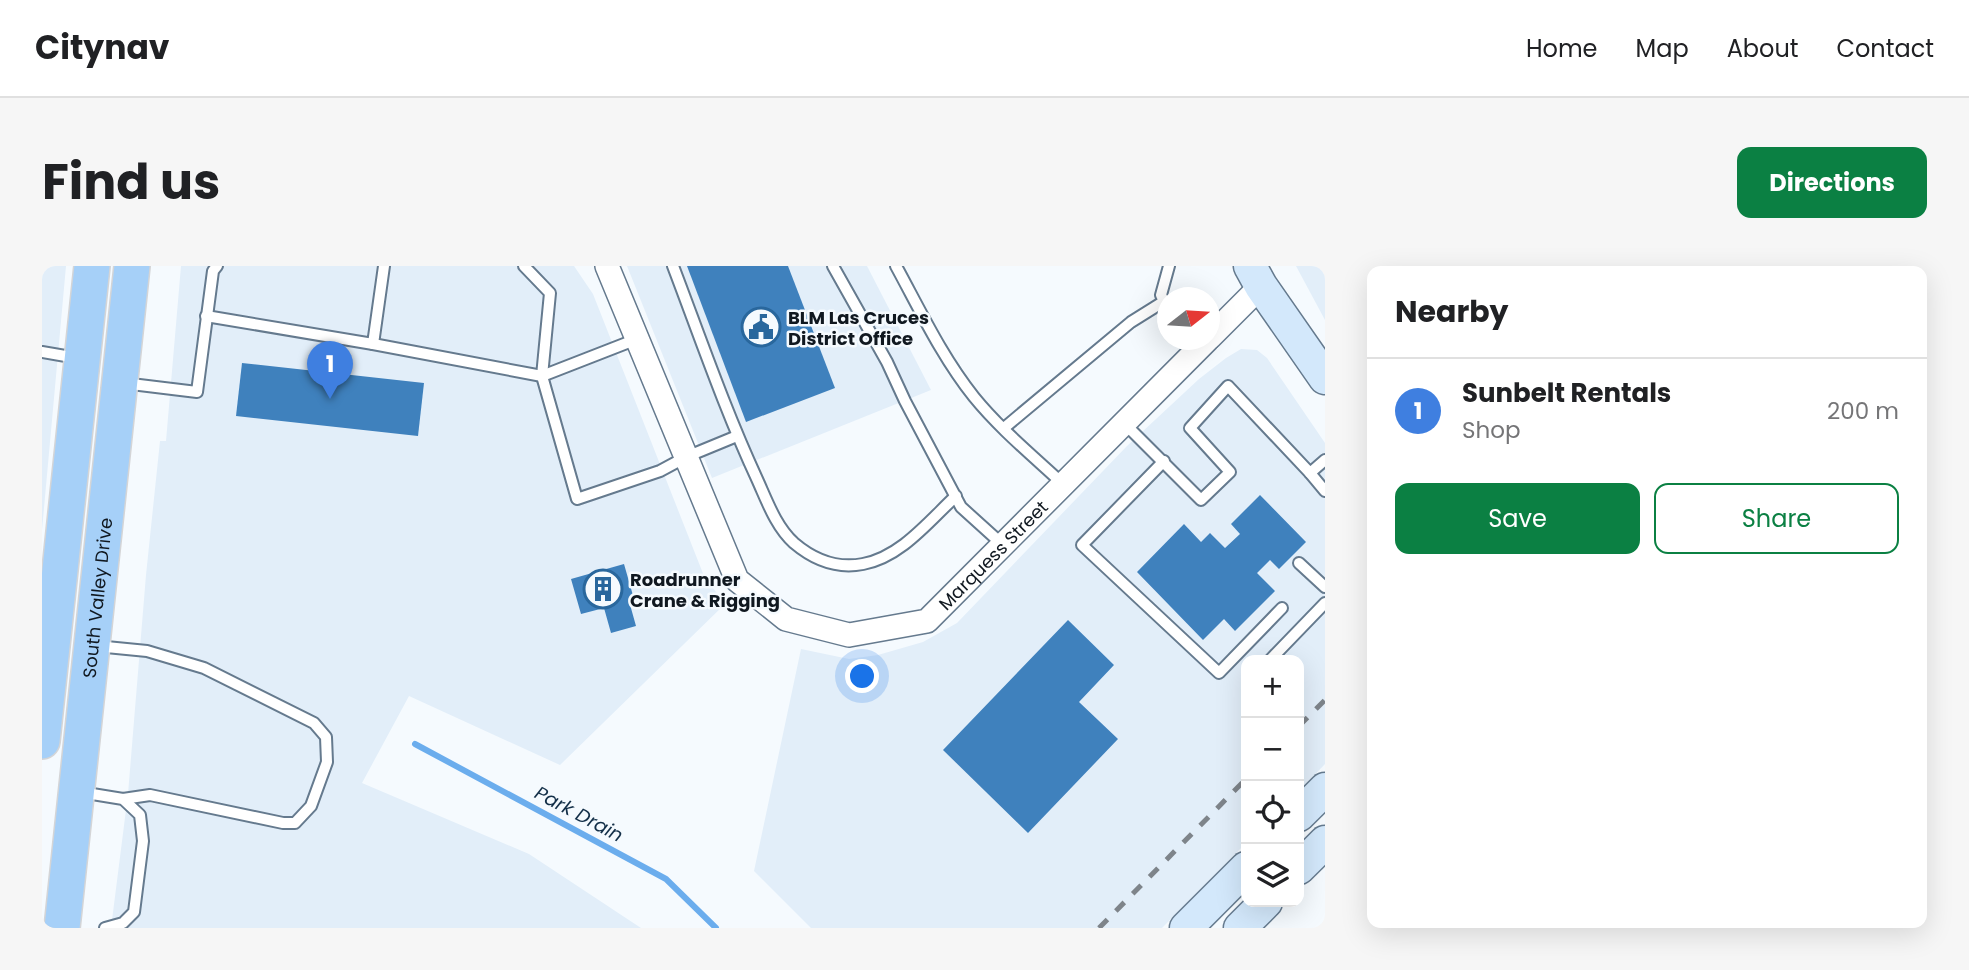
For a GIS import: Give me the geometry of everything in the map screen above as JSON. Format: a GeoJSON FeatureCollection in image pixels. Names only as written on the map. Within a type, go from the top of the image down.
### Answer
{"type":"FeatureCollection","features":[{"type":"Feature","properties":{"kind":"main road"},"geometry":{"type":"LineString","coordinates":[[42,741],[92,266]]}},
{"type":"Feature","properties":{"kind":"main road","name":"South Valley Drive"},"geometry":{"type":"LineString","coordinates":[[62,928],[132,266]]}},
{"type":"Feature","properties":{"kind":"main road"},"geometry":{"type":"LineString","coordinates":[[1256,276],[1325,378]]}},
{"type":"Feature","properties":{"kind":"main road"},"geometry":{"type":"LineString","coordinates":[[1304,810],[1325,789]]}},
{"type":"Feature","properties":{"kind":"main road"},"geometry":{"type":"LineString","coordinates":[[1304,863],[1325,842]]}},
{"type":"Feature","properties":{"kind":"main road"},"geometry":{"type":"LineString","coordinates":[[1186,928],[1241,873]]}},
{"type":"Feature","properties":{"kind":"main road"},"geometry":{"type":"LineString","coordinates":[[1240,928],[1261,907]]}},
{"type":"Feature","properties":{"kind":"street","name":"Marquess Street"},"geometry":{"type":"LineString","coordinates":[[607,266],[737,580],[786,620],[849,635],[927,621],[1194,350]]}},
{"type":"Feature","properties":{"kind":"street","name":"Marquess Street"},"geometry":{"type":"LineString","coordinates":[[1220,320],[1256,276]]}},
{"type":"Feature","properties":{"kind":"lane"},"geometry":{"type":"LineString","coordinates":[[120,383],[197,392],[213,271],[217,266]]}},
{"type":"Feature","properties":{"kind":"lane"},"geometry":{"type":"LineString","coordinates":[[373,344],[384,266]]}},
{"type":"Feature","properties":{"kind":"lane"},"geometry":{"type":"LineString","coordinates":[[524,266],[550,292],[542,376],[577,499],[660,471],[737,436]]}},
{"type":"Feature","properties":{"kind":"lane"},"geometry":{"type":"LineString","coordinates":[[673,266],[737,436],[778,523],[793,542],[819,560],[840,566],[863,564],[890,555],[956,496]]}},
{"type":"Feature","properties":{"kind":"lane"},"geometry":{"type":"LineString","coordinates":[[833,266],[887,362],[961,507],[1003,545]]}},
{"type":"Feature","properties":{"kind":"lane"},"geometry":{"type":"LineString","coordinates":[[896,266],[941,349],[974,397],[1063,484]]}},
{"type":"Feature","properties":{"kind":"lane"},"geometry":{"type":"LineString","coordinates":[[1163,287],[1169,266]]}},
{"type":"Feature","properties":{"kind":"lane"},"geometry":{"type":"LineString","coordinates":[[1004,428],[1131,322],[1157,309]]}},
{"type":"Feature","properties":{"kind":"lane"},"geometry":{"type":"LineString","coordinates":[[206,316],[542,376],[637,339]]}},
{"type":"Feature","properties":{"kind":"lane"},"geometry":{"type":"LineString","coordinates":[[42,352],[83,359]]}},
{"type":"Feature","properties":{"kind":"lane"},"geometry":{"type":"LineString","coordinates":[[1124,423],[1201,500],[1230,472],[1190,428],[1228,387],[1325,491]]}},
{"type":"Feature","properties":{"kind":"lane"},"geometry":{"type":"LineString","coordinates":[[1310,473],[1325,460]]}},
{"type":"Feature","properties":{"kind":"lane"},"geometry":{"type":"LineString","coordinates":[[1164,461],[1082,545],[1219,673],[1282,608]]}},
{"type":"Feature","properties":{"kind":"lane"},"geometry":{"type":"LineString","coordinates":[[1299,563],[1325,587]]}},
{"type":"Feature","properties":{"kind":"lane"},"geometry":{"type":"LineString","coordinates":[[1275,655],[1325,603]]}},
{"type":"Feature","properties":{"kind":"lane"},"geometry":{"type":"LineString","coordinates":[[77,792],[123,799],[150,795],[283,823],[295,822],[311,806],[327,762],[326,737],[314,723],[204,668],[147,651],[93,645]]}},
{"type":"Feature","properties":{"kind":"lane"},"geometry":{"type":"LineString","coordinates":[[105,928],[123,923],[134,912],[139,884],[144,841],[140,815],[123,799]]}},
{"type":"Feature","properties":{"kind":"shaded area"},"geometry":{"type":"Polygon","coordinates":[[[42,266],[66,266],[42,530],[42,266]]]}},
{"type":"Feature","properties":{"kind":"shaded area"},"geometry":{"type":"Polygon","coordinates":[[[181,266],[574,266],[593,294],[704,576],[725,604],[560,765],[409,696],[362,783],[529,854],[641,928],[111,928],[128,794],[160,441],[166,441],[181,266]]]}},
{"type":"Feature","properties":{"kind":"shaded area"},"geometry":{"type":"Polygon","coordinates":[[[627,266],[867,266],[931,390],[712,478],[627,266]]]}},
{"type":"Feature","properties":{"kind":"shaded area"},"geometry":{"type":"Polygon","coordinates":[[[1296,266],[1325,266],[1325,320],[1296,266]]]}},
{"type":"Feature","properties":{"kind":"shaded area"},"geometry":{"type":"Polygon","coordinates":[[[1241,349],[1257,350],[1267,358],[1325,443],[1325,764],[1304,786],[1304,655],[1241,655],[1241,848],[1162,928],[811,928],[754,871],[801,649],[849,659],[878,655],[923,642],[957,623],[1127,446],[1199,379],[1241,349]]]}},
{"type":"Feature","properties":{"kind":"building","name":"BLM Las Cruces District Office"},"geometry":{"type":"Polygon","coordinates":[[[687,266],[788,266],[835,388],[746,422],[687,266]]]}},
{"type":"Feature","properties":{"kind":"building"},"geometry":{"type":"Polygon","coordinates":[[[242,363],[424,383],[418,436],[236,416],[242,363]]]}},
{"type":"Feature","properties":{"kind":"building"},"geometry":{"type":"Polygon","coordinates":[[[1260,495],[1306,542],[1279,569],[1270,560],[1257,573],[1275,591],[1235,631],[1224,619],[1203,640],[1137,572],[1184,524],[1201,542],[1210,533],[1225,548],[1240,534],[1231,524],[1260,495]]]}},
{"type":"Feature","properties":{"kind":"building","name":"Roadrunner Crane & Rigging"},"geometry":{"type":"Polygon","coordinates":[[[624,564],[634,599],[629,601],[636,626],[611,633],[604,608],[581,614],[571,579],[624,564]]]}},
{"type":"Feature","properties":{"kind":"building"},"geometry":{"type":"Polygon","coordinates":[[[1068,620],[1114,665],[1079,702],[1118,739],[1028,833],[943,750],[1068,620]]]}},
{"type":"Feature","properties":{"kind":"waterway","name":"Park Drain"},"geometry":{"type":"LineString","coordinates":[[415,744],[666,879],[716,928]]}},
{"type":"Feature","properties":{"kind":"railway"},"geometry":{"type":"LineString","coordinates":[[1304,721],[1325,700]]}},
{"type":"Feature","properties":{"kind":"railway"},"geometry":{"type":"LineString","coordinates":[[1099,928],[1244,781]]}},
{"type":"Feature","properties":{"kind":"place","name":"BLM Las Cruces District Office"},"geometry":{"type":"Point","coordinates":[761,327]}},
{"type":"Feature","properties":{"kind":"place","name":"Sunbelt Rentals"},"geometry":{"type":"Point","coordinates":[330,399]}},
{"type":"Feature","properties":{"kind":"place","name":"Roadrunner Crane & Rigging"},"geometry":{"type":"Point","coordinates":[603,589]}}]}
